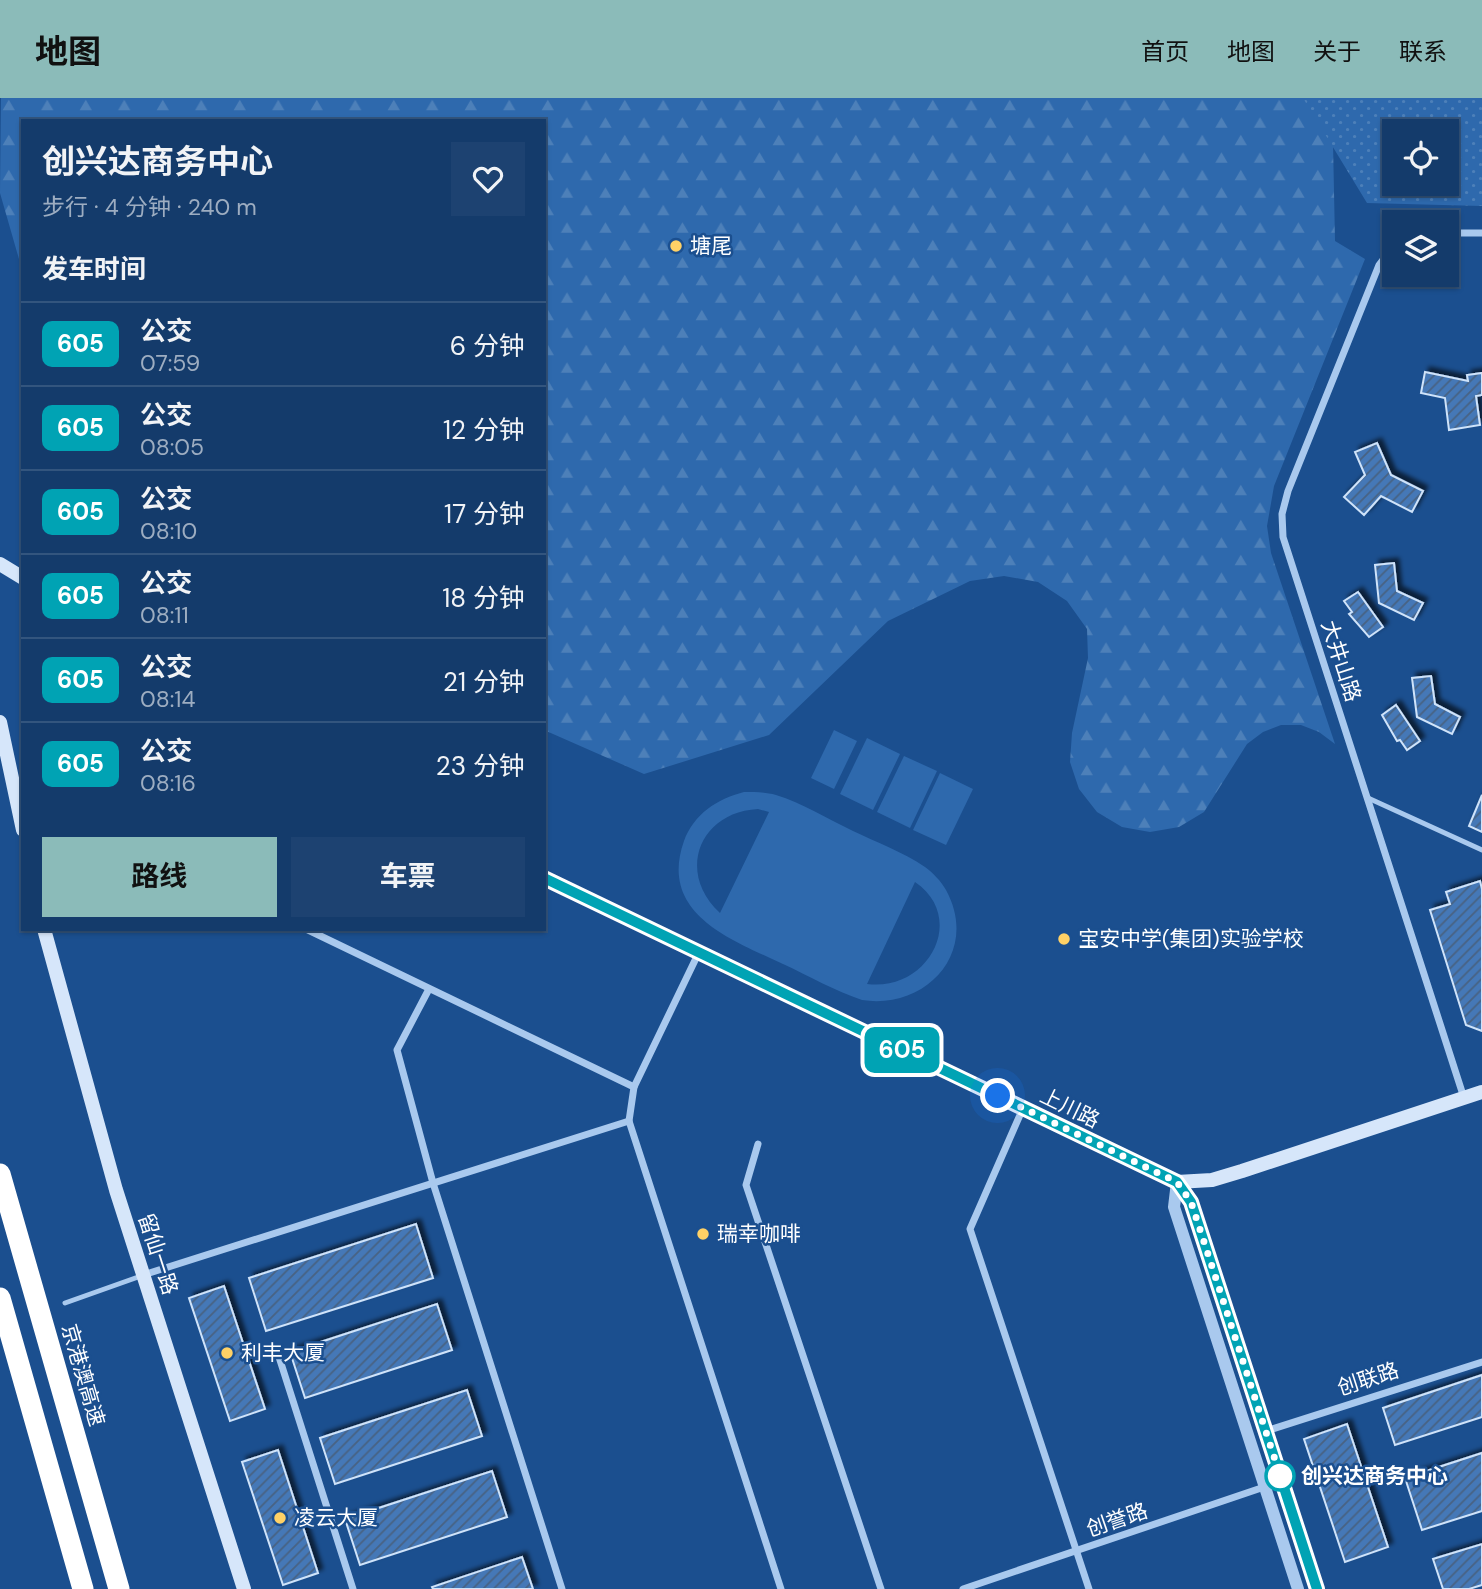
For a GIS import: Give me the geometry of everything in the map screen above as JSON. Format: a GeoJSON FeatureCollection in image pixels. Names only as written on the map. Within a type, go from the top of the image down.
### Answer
{"type":"FeatureCollection","features":[{"type":"Feature","properties":{"kind":"highway","name":"京港澳高速"},"geometry":{"type":"LineString","coordinates":[[0,1174],[119,1589]]}},
{"type":"Feature","properties":{"kind":"highway"},"geometry":{"type":"LineString","coordinates":[[0,1298],[83,1589]]}},
{"type":"Feature","properties":{"kind":"main road"},"geometry":{"type":"LineString","coordinates":[[0,564],[21,577]]}},
{"type":"Feature","properties":{"kind":"main road"},"geometry":{"type":"LineString","coordinates":[[0,722],[21,821]]}},
{"type":"Feature","properties":{"kind":"main road","name":"上川路"},"geometry":{"type":"LineString","coordinates":[[546,879],[1177,1182],[1212,1180],[1482,1092]]}},
{"type":"Feature","properties":{"kind":"main road","name":"留仙一路"},"geometry":{"type":"LineString","coordinates":[[45,931],[75,1047],[143,1275],[244,1589]]}},
{"type":"Feature","properties":{"kind":"street"},"geometry":{"type":"LineString","coordinates":[[1459,233],[1482,233]]}},
{"type":"Feature","properties":{"kind":"street","name":"大井山路"},"geometry":{"type":"LineString","coordinates":[[1382,260],[1288,491],[1282,514],[1285,548],[1464,1098]]}},
{"type":"Feature","properties":{"kind":"street"},"geometry":{"type":"LineString","coordinates":[[310,931],[634,1087]]}},
{"type":"Feature","properties":{"kind":"street"},"geometry":{"type":"LineString","coordinates":[[699,952],[634,1087],[629,1121],[781,1589]]}},
{"type":"Feature","properties":{"kind":"street"},"geometry":{"type":"LineString","coordinates":[[429,989],[397,1051],[433,1183],[562,1589]]}},
{"type":"Feature","properties":{"kind":"street"},"geometry":{"type":"LineString","coordinates":[[1023,1108],[970,1229],[1089,1589]]}},
{"type":"Feature","properties":{"kind":"street"},"geometry":{"type":"LineString","coordinates":[[143,1275],[629,1121]]}},
{"type":"Feature","properties":{"kind":"street"},"geometry":{"type":"LineString","coordinates":[[758,1144],[746,1185],[881,1589]]}},
{"type":"Feature","properties":{"kind":"street"},"geometry":{"type":"LineString","coordinates":[[1177,1182],[1191,1202],[1317,1589]]}},
{"type":"Feature","properties":{"kind":"street"},"geometry":{"type":"LineString","coordinates":[[1177,1182],[1174,1207],[1298,1589]]}},
{"type":"Feature","properties":{"kind":"street"},"geometry":{"type":"LineString","coordinates":[[279,1357],[353,1589]]}},
{"type":"Feature","properties":{"kind":"street","name":"创联路"},"geometry":{"type":"LineString","coordinates":[[1266,1431],[1482,1362]]}},
{"type":"Feature","properties":{"kind":"street","name":"创誉路"},"geometry":{"type":"LineString","coordinates":[[963,1589],[1077,1553],[1282,1481]]}},
{"type":"Feature","properties":{"kind":"lane"},"geometry":{"type":"LineString","coordinates":[[1368,798],[1482,850]]}},
{"type":"Feature","properties":{"kind":"lane"},"geometry":{"type":"LineString","coordinates":[[65,1303],[143,1275]]}},
{"type":"Feature","properties":{"kind":"green space"},"geometry":{"type":"Polygon","coordinates":[[[1,98],[1307,98],[1333,143],[1335,241],[1365,259],[1274,486],[1267,526],[1271,553],[1335,744],[1319,732],[1301,725],[1281,725],[1263,732],[1247,744],[1204,812],[1179,827],[1150,832],[1122,827],[1097,812],[1079,789],[1070,762],[1072,733],[1088,658],[1087,629],[1067,601],[1038,582],[1004,576],[970,581],[888,621],[769,735],[644,774],[546,731],[546,119],[21,119],[21,266],[0,193],[1,98]]]}},
{"type":"Feature","properties":{"kind":"green space"},"geometry":{"type":"Polygon","coordinates":[[[1303,98],[1482,98],[1482,206],[1367,203],[1303,98]]]}},
{"type":"Feature","properties":{"kind":"green space"},"geometry":{"type":"Polygon","coordinates":[[[834,730],[857,741],[834,789],[811,778],[834,730]]]}},
{"type":"Feature","properties":{"kind":"green space"},"geometry":{"type":"Polygon","coordinates":[[[867,738],[900,754],[873,810],[840,794],[867,738]]]}},
{"type":"Feature","properties":{"kind":"green space"},"geometry":{"type":"Polygon","coordinates":[[[904,756],[937,771],[910,828],[877,812],[904,756]]]}},
{"type":"Feature","properties":{"kind":"green space"},"geometry":{"type":"Polygon","coordinates":[[[940,773],[973,789],[946,845],[913,830],[940,773]]]}},
{"type":"Feature","properties":{"kind":"green space"},"geometry":{"type":"Polygon","coordinates":[[[760,792],[786,798],[899,852],[931,872],[946,890],[955,913],[956,935],[951,955],[941,972],[926,986],[907,996],[885,1001],[862,1000],[742,945],[705,921],[690,906],[681,888],[679,866],[684,841],[700,815],[716,803],[734,795],[760,792]],[[758,809],[738,813],[721,821],[708,833],[700,847],[697,863],[699,880],[707,897],[720,913],[769,812],[758,809]],[[915,882],[867,984],[889,983],[908,976],[923,965],[934,950],[939,932],[938,914],[931,897],[915,882]]]}},
{"type":"Feature","properties":{"kind":"building"},"geometry":{"type":"Polygon","coordinates":[[[1425,372],[1468,381],[1467,375],[1482,373],[1482,395],[1476,396],[1480,425],[1449,430],[1445,398],[1421,393],[1425,372]]]}},
{"type":"Feature","properties":{"kind":"building"},"geometry":{"type":"Polygon","coordinates":[[[1377,443],[1391,475],[1423,491],[1412,512],[1381,496],[1364,515],[1344,497],[1365,475],[1355,452],[1377,443]]]}},
{"type":"Feature","properties":{"kind":"building"},"geometry":{"type":"Polygon","coordinates":[[[1394,563],[1397,591],[1423,603],[1414,620],[1379,603],[1375,565],[1394,563]]]}},
{"type":"Feature","properties":{"kind":"building"},"geometry":{"type":"Polygon","coordinates":[[[1358,592],[1383,627],[1369,637],[1349,614],[1352,612],[1344,601],[1358,592]]]}},
{"type":"Feature","properties":{"kind":"building"},"geometry":{"type":"Polygon","coordinates":[[[1431,676],[1435,704],[1460,717],[1452,734],[1417,717],[1412,678],[1431,676]]]}},
{"type":"Feature","properties":{"kind":"building"},"geometry":{"type":"Polygon","coordinates":[[[1396,705],[1420,741],[1407,750],[1400,740],[1397,741],[1382,715],[1396,705]]]}},
{"type":"Feature","properties":{"kind":"building"},"geometry":{"type":"Polygon","coordinates":[[[1482,795],[1482,832],[1469,826],[1482,795]]]}},
{"type":"Feature","properties":{"kind":"building"},"geometry":{"type":"Polygon","coordinates":[[[1480,881],[1482,1031],[1466,1025],[1430,910],[1450,904],[1446,892],[1480,881]]]}},
{"type":"Feature","properties":{"kind":"building"},"geometry":{"type":"Polygon","coordinates":[[[416,1224],[433,1278],[266,1331],[249,1278],[416,1224]]]}},
{"type":"Feature","properties":{"kind":"building","name":"利丰大厦"},"geometry":{"type":"Polygon","coordinates":[[[224,1286],[265,1409],[230,1421],[189,1298],[224,1286]]]}},
{"type":"Feature","properties":{"kind":"building"},"geometry":{"type":"Polygon","coordinates":[[[437,1304],[452,1350],[305,1398],[290,1352],[437,1304]]]}},
{"type":"Feature","properties":{"kind":"building"},"geometry":{"type":"Polygon","coordinates":[[[1482,1375],[1482,1417],[1395,1445],[1383,1408],[1482,1375]]]}},
{"type":"Feature","properties":{"kind":"building"},"geometry":{"type":"Polygon","coordinates":[[[467,1390],[482,1436],[335,1484],[320,1438],[467,1390]]]}},
{"type":"Feature","properties":{"kind":"building"},"geometry":{"type":"Polygon","coordinates":[[[1347,1424],[1388,1547],[1345,1562],[1304,1439],[1347,1424]]]}},
{"type":"Feature","properties":{"kind":"building","name":"凌云大厦"},"geometry":{"type":"Polygon","coordinates":[[[278,1450],[318,1573],[283,1585],[242,1462],[278,1450]]]}},
{"type":"Feature","properties":{"kind":"building"},"geometry":{"type":"Polygon","coordinates":[[[1482,1453],[1482,1511],[1422,1530],[1405,1478],[1482,1453]]]}},
{"type":"Feature","properties":{"kind":"building"},"geometry":{"type":"Polygon","coordinates":[[[492,1471],[507,1517],[360,1565],[345,1519],[492,1471]]]}},
{"type":"Feature","properties":{"kind":"building"},"geometry":{"type":"Polygon","coordinates":[[[1482,1544],[1482,1585],[1469,1589],[1443,1589],[1433,1559],[1482,1544]]]}},
{"type":"Feature","properties":{"kind":"building"},"geometry":{"type":"Polygon","coordinates":[[[522,1557],[533,1589],[432,1587],[522,1557]]]}},
{"type":"Feature","properties":{"kind":"bus line","name":"605"},"geometry":{"type":"LineString","coordinates":[[546,879],[1177,1182],[1191,1202],[1317,1589]]}},
{"type":"Feature","properties":{"kind":"place","name":"塘尾"},"geometry":{"type":"Point","coordinates":[676,246]}},
{"type":"Feature","properties":{"kind":"place","name":"宝安中学(集团)实验学校"},"geometry":{"type":"Point","coordinates":[1064,939]}},
{"type":"Feature","properties":{"kind":"place","name":"瑞幸咖啡"},"geometry":{"type":"Point","coordinates":[703,1234]}},
{"type":"Feature","properties":{"kind":"place","name":"利丰大厦"},"geometry":{"type":"Point","coordinates":[227,1353]}},
{"type":"Feature","properties":{"kind":"place","name":"创兴达商务中心"},"geometry":{"type":"Point","coordinates":[1280,1476]}},
{"type":"Feature","properties":{"kind":"place","name":"凌云大厦"},"geometry":{"type":"Point","coordinates":[280,1518]}},
{"type":"Feature","properties":{"kind":"route"},"geometry":{"type":"LineString","coordinates":[[998,1096],[1177,1182],[1191,1202],[1282,1481],[1280,1476]]}}]}
